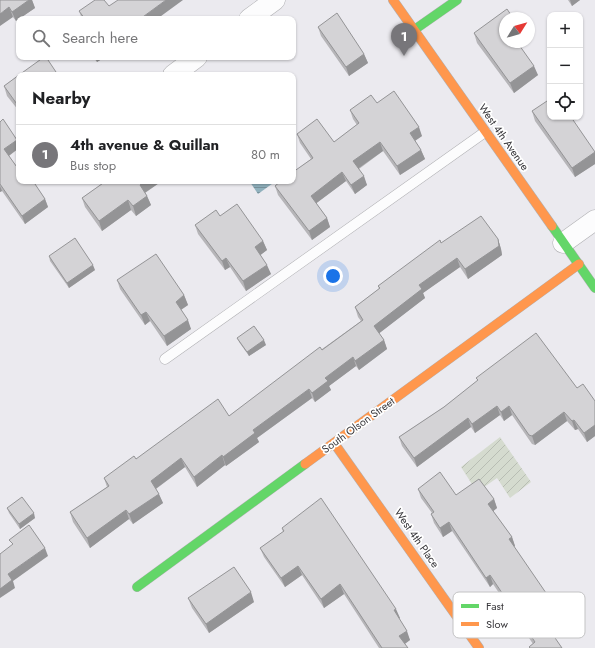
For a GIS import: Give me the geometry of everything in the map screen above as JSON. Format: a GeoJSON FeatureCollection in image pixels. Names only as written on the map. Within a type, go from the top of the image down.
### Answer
{"type":"FeatureCollection","features":[{"type":"Feature","properties":{"kind":"street"},"geometry":{"type":"LineString","coordinates":[[253,16],[275,0]]}},
{"type":"Feature","properties":{"kind":"street","name":"West 4th Avenue"},"geometry":{"type":"LineString","coordinates":[[393,0],[595,288]]}},
{"type":"Feature","properties":{"kind":"street"},"geometry":{"type":"LineString","coordinates":[[414,30],[457,0]]}},
{"type":"Feature","properties":{"kind":"street"},"geometry":{"type":"LineString","coordinates":[[177,72],[193,60]]}},
{"type":"Feature","properties":{"kind":"street"},"geometry":{"type":"LineString","coordinates":[[563,243],[595,220]]}},
{"type":"Feature","properties":{"kind":"street","name":"South Olson Street"},"geometry":{"type":"LineString","coordinates":[[137,587],[579,264]]}},
{"type":"Feature","properties":{"kind":"street","name":"West 4th Place"},"geometry":{"type":"LineString","coordinates":[[334,443],[453,611]]}},
{"type":"Feature","properties":{"kind":"street","name":"West 4th Place"},"geometry":{"type":"LineString","coordinates":[[472,638],[479,648]]}},
{"type":"Feature","properties":{"kind":"lane"},"geometry":{"type":"LineString","coordinates":[[164,359],[485,132]]}},
{"type":"Feature","properties":{"kind":"shaded area"},"geometry":{"type":"Polygon","coordinates":[[[500,437],[531,482],[510,498],[497,478],[477,492],[461,467],[500,437]]]}},
{"type":"Feature","properties":{"kind":"water"},"geometry":{"type":"Polygon","coordinates":[[[251,184],[272,184],[258,194],[251,184]]]}},
{"type":"Feature","properties":{"kind":"building"},"geometry":{"type":"Polygon","coordinates":[[[0,0],[29,0],[12,12],[9,7],[0,14],[0,0]]]}},
{"type":"Feature","properties":{"kind":"building"},"geometry":{"type":"Polygon","coordinates":[[[95,0],[104,0],[109,6],[118,0],[166,0],[144,16],[83,16],[79,11],[95,0]]]}},
{"type":"Feature","properties":{"kind":"building"},"geometry":{"type":"Polygon","coordinates":[[[337,13],[364,54],[346,67],[318,27],[337,13]]]}},
{"type":"Feature","properties":{"kind":"building"},"geometry":{"type":"Polygon","coordinates":[[[499,15],[499,48],[521,48],[534,66],[510,83],[474,33],[499,15]]]}},
{"type":"Feature","properties":{"kind":"building"},"geometry":{"type":"Polygon","coordinates":[[[40,60],[48,60],[56,72],[23,72],[40,60]]]}},
{"type":"Feature","properties":{"kind":"building"},"geometry":{"type":"Polygon","coordinates":[[[16,77],[16,103],[4,86],[16,77]]]}},
{"type":"Feature","properties":{"kind":"building"},"geometry":{"type":"Polygon","coordinates":[[[394,91],[419,127],[410,133],[421,150],[397,166],[380,142],[353,161],[364,176],[351,185],[342,172],[311,196],[327,218],[309,231],[275,186],[277,184],[296,184],[296,170],[313,158],[297,134],[317,119],[334,142],[359,123],[350,110],[371,95],[377,103],[394,91]]]}},
{"type":"Feature","properties":{"kind":"building"},"geometry":{"type":"Polygon","coordinates":[[[547,101],[547,120],[573,120],[595,152],[572,168],[532,111],[547,101]]]}},
{"type":"Feature","properties":{"kind":"building"},"geometry":{"type":"Polygon","coordinates":[[[3,119],[16,138],[16,141],[4,149],[16,166],[16,184],[35,184],[45,199],[22,216],[0,184],[0,122],[3,119]]]}},
{"type":"Feature","properties":{"kind":"building"},"geometry":{"type":"Polygon","coordinates":[[[102,184],[141,184],[140,185],[147,196],[133,206],[128,200],[99,221],[82,198],[102,184]]]}},
{"type":"Feature","properties":{"kind":"building"},"geometry":{"type":"Polygon","coordinates":[[[237,204],[263,241],[255,247],[267,265],[243,281],[226,258],[222,261],[195,225],[216,210],[220,216],[237,204]]]}},
{"type":"Feature","properties":{"kind":"building"},"geometry":{"type":"Polygon","coordinates":[[[481,216],[498,239],[499,246],[465,269],[457,258],[419,285],[422,289],[374,326],[384,340],[355,361],[353,357],[325,378],[328,381],[312,393],[309,389],[253,430],[255,433],[223,457],[222,455],[194,477],[181,458],[151,481],[159,494],[129,514],[126,510],[87,538],[70,512],[109,486],[104,478],[134,456],[136,459],[218,399],[229,416],[320,347],[322,350],[363,320],[355,307],[380,288],[378,286],[440,240],[441,243],[481,216]]]}},
{"type":"Feature","properties":{"kind":"building"},"geometry":{"type":"Polygon","coordinates":[[[75,238],[93,265],[67,283],[49,256],[75,238]]]}},
{"type":"Feature","properties":{"kind":"building"},"geometry":{"type":"Polygon","coordinates":[[[156,254],[184,295],[176,302],[188,320],[164,336],[146,312],[141,315],[117,280],[156,254]]]}},
{"type":"Feature","properties":{"kind":"building"},"geometry":{"type":"Polygon","coordinates":[[[254,326],[264,340],[247,352],[237,338],[254,326]]]}},
{"type":"Feature","properties":{"kind":"building"},"geometry":{"type":"Polygon","coordinates":[[[536,333],[577,388],[583,384],[595,401],[595,425],[584,433],[574,420],[572,421],[564,412],[532,436],[529,435],[509,406],[501,412],[497,406],[472,424],[468,418],[414,458],[399,437],[444,407],[478,380],[476,378],[536,333]]]}},
{"type":"Feature","properties":{"kind":"building"},"geometry":{"type":"Polygon","coordinates":[[[440,472],[456,495],[479,479],[494,499],[488,504],[512,537],[509,539],[545,592],[501,592],[490,575],[486,578],[449,522],[440,528],[431,514],[434,512],[418,489],[440,472]]]}},
{"type":"Feature","properties":{"kind":"building"},"geometry":{"type":"Polygon","coordinates":[[[22,497],[34,513],[19,524],[7,508],[22,497]]]}},
{"type":"Feature","properties":{"kind":"building"},"geometry":{"type":"Polygon","coordinates":[[[321,498],[396,609],[394,610],[407,631],[399,636],[408,648],[382,648],[340,584],[321,599],[298,566],[281,578],[260,548],[284,531],[282,528],[321,498]]]}},
{"type":"Feature","properties":{"kind":"building"},"geometry":{"type":"Polygon","coordinates":[[[29,525],[45,548],[8,574],[12,580],[0,589],[0,554],[13,544],[9,540],[29,525]]]}},
{"type":"Feature","properties":{"kind":"building"},"geometry":{"type":"Polygon","coordinates":[[[234,567],[251,592],[206,624],[188,598],[234,567]]]}},
{"type":"Feature","properties":{"kind":"building"},"geometry":{"type":"Polygon","coordinates":[[[532,638],[555,638],[562,648],[529,647],[535,642],[532,638]]]}},
{"type":"Feature","properties":{"kind":"traffic: fast"},"geometry":{"type":"LineString","coordinates":[[414,30],[457,0]]}},
{"type":"Feature","properties":{"kind":"traffic: fast"},"geometry":{"type":"LineString","coordinates":[[552,226],[595,288]]}},
{"type":"Feature","properties":{"kind":"traffic: fast"},"geometry":{"type":"LineString","coordinates":[[137,587],[305,464]]}},
{"type":"Feature","properties":{"kind":"traffic: slow"},"geometry":{"type":"LineString","coordinates":[[393,0],[552,226]]}},
{"type":"Feature","properties":{"kind":"traffic: slow"},"geometry":{"type":"LineString","coordinates":[[305,464],[579,264]]}},
{"type":"Feature","properties":{"kind":"traffic: slow"},"geometry":{"type":"LineString","coordinates":[[334,443],[453,611]]}},
{"type":"Feature","properties":{"kind":"traffic: slow"},"geometry":{"type":"LineString","coordinates":[[472,638],[479,648]]}},
{"type":"Feature","properties":{"kind":"place","name":"4th avenue & Quillan"},"geometry":{"type":"Point","coordinates":[404,56]}}]}
